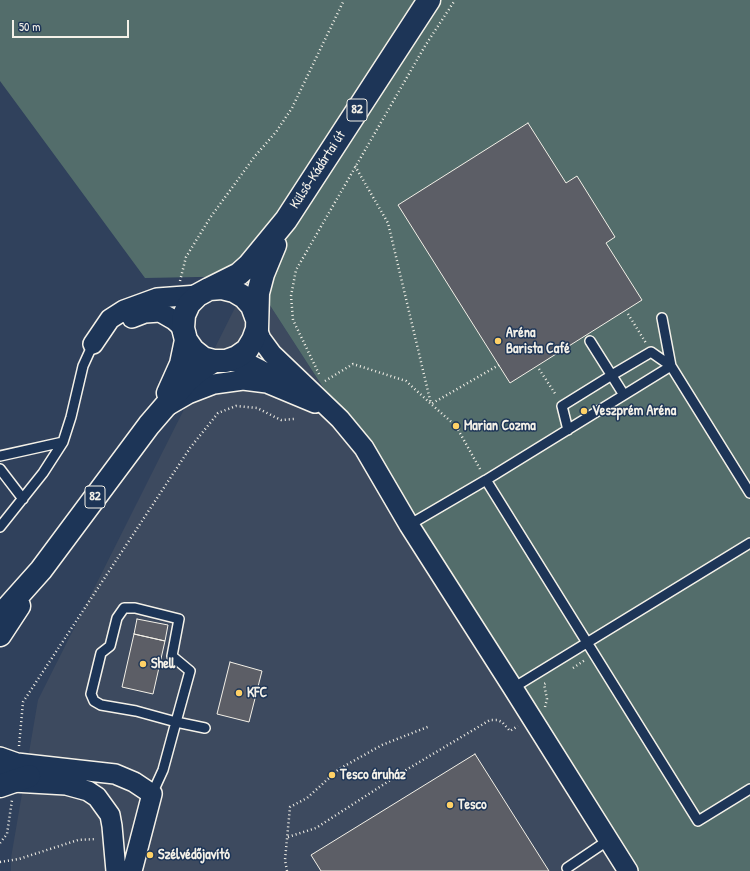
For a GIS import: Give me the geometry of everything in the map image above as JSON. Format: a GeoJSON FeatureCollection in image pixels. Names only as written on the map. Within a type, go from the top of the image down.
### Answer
{"type":"FeatureCollection","features":[{"type":"Feature","properties":{"kind":"main road","name":"Külső-Kádártai út"},"geometry":{"type":"LineString","coordinates":[[154,420],[171,388],[181,364],[184,315],[189,304],[204,292],[239,274],[249,265],[286,220],[429,0]]}},
{"type":"Feature","properties":{"kind":"main road","name":"Külső-Kádártai út"},"geometry":{"type":"LineString","coordinates":[[41,570],[154,420],[186,382],[200,370],[220,361],[238,357],[247,350],[254,340],[263,274],[286,220]]}},
{"type":"Feature","properties":{"kind":"main road"},"geometry":{"type":"LineString","coordinates":[[204,292],[222,288],[234,291],[244,297],[252,306],[256,323]]}},
{"type":"Feature","properties":{"kind":"main road"},"geometry":{"type":"LineString","coordinates":[[184,334],[198,354],[220,361]]}},
{"type":"Feature","properties":{"kind":"main road","name":"82"},"geometry":{"type":"LineString","coordinates":[[0,616],[41,570]]}},
{"type":"Feature","properties":{"kind":"main road","name":"82"},"geometry":{"type":"LineString","coordinates":[[0,635],[34,584],[41,570]]}},
{"type":"Feature","properties":{"kind":"street"},"geometry":{"type":"LineString","coordinates":[[93,344],[110,319],[124,310],[157,298],[204,292]]}},
{"type":"Feature","properties":{"kind":"street"},"geometry":{"type":"LineString","coordinates":[[93,344],[110,330],[129,319],[145,313],[160,312],[174,320],[184,334]]}},
{"type":"Feature","properties":{"kind":"street"},"geometry":{"type":"LineString","coordinates":[[256,323],[261,339],[272,354],[340,419],[364,448],[409,525],[513,688],[607,841],[628,871]]}},
{"type":"Feature","properties":{"kind":"street"},"geometry":{"type":"LineString","coordinates":[[220,361],[247,363],[266,371],[340,419]]}},
{"type":"Feature","properties":{"kind":"street"},"geometry":{"type":"LineString","coordinates":[[154,420],[188,394],[214,384],[243,380],[267,383],[320,405]]}},
{"type":"Feature","properties":{"kind":"street"},"geometry":{"type":"LineString","coordinates":[[0,748],[10,773]]}},
{"type":"Feature","properties":{"kind":"street"},"geometry":{"type":"LineString","coordinates":[[10,773],[62,769],[116,774],[134,782],[152,794],[132,871]]}},
{"type":"Feature","properties":{"kind":"street"},"geometry":{"type":"LineString","coordinates":[[10,773],[88,791],[104,805],[110,815],[114,838],[116,871]]}},
{"type":"Feature","properties":{"kind":"lane"},"geometry":{"type":"LineString","coordinates":[[662,318],[671,366],[750,494]]}},
{"type":"Feature","properties":{"kind":"lane"},"geometry":{"type":"LineString","coordinates":[[590,341],[624,395]]}},
{"type":"Feature","properties":{"kind":"lane"},"geometry":{"type":"LineString","coordinates":[[0,527],[43,473],[63,442],[71,417],[83,366],[93,344]]}},
{"type":"Feature","properties":{"kind":"lane"},"geometry":{"type":"LineString","coordinates":[[568,430],[562,406],[651,352],[671,366]]}},
{"type":"Feature","properties":{"kind":"lane"},"geometry":{"type":"LineString","coordinates":[[409,525],[486,480],[671,366]]}},
{"type":"Feature","properties":{"kind":"lane"},"geometry":{"type":"LineString","coordinates":[[0,456],[63,442]]}},
{"type":"Feature","properties":{"kind":"lane"},"geometry":{"type":"LineString","coordinates":[[0,469],[22,499]]}},
{"type":"Feature","properties":{"kind":"lane"},"geometry":{"type":"LineString","coordinates":[[486,480],[698,821],[750,789]]}},
{"type":"Feature","properties":{"kind":"lane"},"geometry":{"type":"LineString","coordinates":[[513,688],[750,543]]}},
{"type":"Feature","properties":{"kind":"lane"},"geometry":{"type":"LineString","coordinates":[[152,794],[163,770],[176,722],[190,671],[172,656],[179,619],[135,608],[124,608],[117,618],[110,646],[100,652],[91,694],[94,701],[101,706],[136,712],[176,722],[204,728]]}},
{"type":"Feature","properties":{"kind":"lane"},"geometry":{"type":"LineString","coordinates":[[567,868],[607,841]]}},
{"type":"Feature","properties":{"kind":"path"},"geometry":{"type":"LineString","coordinates":[[176,296],[186,257],[210,218],[255,156],[276,132],[292,108],[344,0]]}},
{"type":"Feature","properties":{"kind":"path"},"geometry":{"type":"LineString","coordinates":[[455,0],[425,46],[296,270],[291,296],[293,320],[322,383],[353,364],[406,380],[456,426],[486,480]]}},
{"type":"Feature","properties":{"kind":"path"},"geometry":{"type":"LineString","coordinates":[[355,166],[388,222],[431,404]]}},
{"type":"Feature","properties":{"kind":"path"},"geometry":{"type":"LineString","coordinates":[[628,314],[651,352]]}},
{"type":"Feature","properties":{"kind":"path"},"geometry":{"type":"LineString","coordinates":[[431,404],[499,365]]}},
{"type":"Feature","properties":{"kind":"path"},"geometry":{"type":"LineString","coordinates":[[539,368],[562,406]]}},
{"type":"Feature","properties":{"kind":"path"},"geometry":{"type":"LineString","coordinates":[[0,843],[7,834],[12,809],[10,773],[23,702],[190,448],[218,413],[236,406],[257,408],[281,420],[294,419]]}},
{"type":"Feature","properties":{"kind":"path"},"geometry":{"type":"LineString","coordinates":[[570,670],[595,655]]}},
{"type":"Feature","properties":{"kind":"path"},"geometry":{"type":"LineString","coordinates":[[288,837],[316,828],[406,770],[490,720],[502,722],[510,731],[545,706],[547,695],[544,684],[551,681]]}},
{"type":"Feature","properties":{"kind":"path"},"geometry":{"type":"LineString","coordinates":[[286,871],[285,860],[290,807],[306,798],[339,769],[382,745],[430,726]]}},
{"type":"Feature","properties":{"kind":"path"},"geometry":{"type":"LineString","coordinates":[[0,862],[19,859],[78,840],[114,838]]}},
{"type":"Feature","properties":{"kind":"shaded area"},"geometry":{"type":"Polygon","coordinates":[[[251,276],[636,871],[11,871],[11,858],[38,700],[251,276]]]}},
{"type":"Feature","properties":{"kind":"green space"},"geometry":{"type":"Polygon","coordinates":[[[0,0],[750,0],[750,871],[636,871],[251,276],[145,278],[0,81],[0,0]]]}},
{"type":"Feature","properties":{"kind":"building"},"geometry":{"type":"Polygon","coordinates":[[[528,123],[566,183],[577,176],[615,237],[606,243],[642,300],[510,383],[398,205],[528,123]]]}},
{"type":"Feature","properties":{"kind":"building"},"geometry":{"type":"Polygon","coordinates":[[[137,619],[168,625],[165,641],[134,634],[137,619]]]}},
{"type":"Feature","properties":{"kind":"building","name":"Shell"},"geometry":{"type":"Polygon","coordinates":[[[134,634],[165,641],[153,694],[122,687],[134,634]]]}},
{"type":"Feature","properties":{"kind":"building","name":"KFC"},"geometry":{"type":"Polygon","coordinates":[[[230,662],[262,671],[249,722],[217,714],[230,662]]]}},
{"type":"Feature","properties":{"kind":"building","name":"Tesco"},"geometry":{"type":"Polygon","coordinates":[[[475,754],[549,871],[321,871],[311,855],[475,754]]]}},
{"type":"Feature","properties":{"kind":"place","name":"Aréna Barista Café"},"geometry":{"type":"Point","coordinates":[498,341]}},
{"type":"Feature","properties":{"kind":"place","name":"Veszprém Aréna"},"geometry":{"type":"Point","coordinates":[584,411]}},
{"type":"Feature","properties":{"kind":"place","name":"Marian Cozma"},"geometry":{"type":"Point","coordinates":[456,426]}},
{"type":"Feature","properties":{"kind":"place","name":"Shell"},"geometry":{"type":"Point","coordinates":[143,664]}},
{"type":"Feature","properties":{"kind":"place","name":"KFC"},"geometry":{"type":"Point","coordinates":[239,693]}},
{"type":"Feature","properties":{"kind":"place","name":"Tesco áruház"},"geometry":{"type":"Point","coordinates":[332,775]}},
{"type":"Feature","properties":{"kind":"place","name":"Tesco"},"geometry":{"type":"Point","coordinates":[450,805]}},
{"type":"Feature","properties":{"kind":"place","name":"Szélvédőjavító"},"geometry":{"type":"Point","coordinates":[150,855]}}]}
